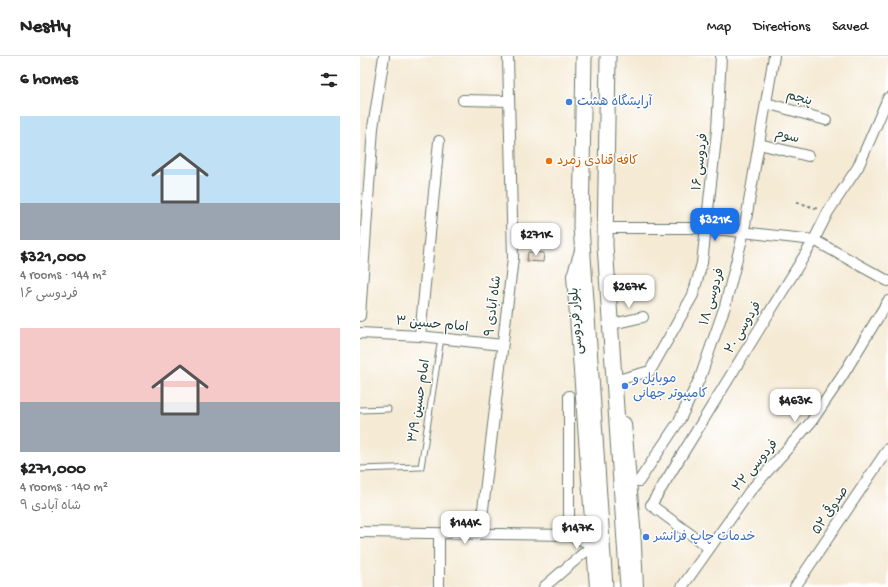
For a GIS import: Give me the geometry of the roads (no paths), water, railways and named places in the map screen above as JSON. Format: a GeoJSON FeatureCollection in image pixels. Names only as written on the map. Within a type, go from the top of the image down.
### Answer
{"type":"FeatureCollection","features":[{"type":"Feature","properties":{"kind":"main road","name":"بلوار فردوسی"},"geometry":{"type":"LineString","coordinates":[[584,56],[581,226],[583,248],[574,276],[597,587]]}},
{"type":"Feature","properties":{"kind":"main road"},"geometry":{"type":"LineString","coordinates":[[608,56],[604,228],[628,587]]}},
{"type":"Feature","properties":{"kind":"main road"},"geometry":{"type":"LineString","coordinates":[[605,245],[612,269],[617,323],[620,379],[633,526],[636,587]]}},
{"type":"Feature","properties":{"kind":"main road"},"geometry":{"type":"LineString","coordinates":[[583,248],[606,587]]}},
{"type":"Feature","properties":{"kind":"street"},"geometry":{"type":"LineString","coordinates":[[360,316],[373,128],[384,56]]}},
{"type":"Feature","properties":{"kind":"street","name":"شاه آبادی ۹"},"geometry":{"type":"LineString","coordinates":[[480,534],[513,258],[508,56]]}},
{"type":"Feature","properties":{"kind":"street","name":"فردوسی ۱۶"},"geometry":{"type":"LineString","coordinates":[[620,379],[650,371],[693,294],[702,263],[717,130],[721,56]]}},
{"type":"Feature","properties":{"kind":"street","name":"فردوسی ۱۸"},"geometry":{"type":"LineString","coordinates":[[639,481],[679,421],[700,378],[725,306],[744,231],[774,56]]}},
{"type":"Feature","properties":{"kind":"street","name":"فردوسی ۲۰"},"geometry":{"type":"LineString","coordinates":[[709,548],[651,505],[814,240],[828,212],[858,167],[888,98]]}},
{"type":"Feature","properties":{"kind":"street"},"geometry":{"type":"LineString","coordinates":[[463,100],[509,101]]}},
{"type":"Feature","properties":{"kind":"street","name":"پنجم"},"geometry":{"type":"LineString","coordinates":[[766,103],[826,120]]}},
{"type":"Feature","properties":{"kind":"street"},"geometry":{"type":"LineString","coordinates":[[420,336],[439,141]]}},
{"type":"Feature","properties":{"kind":"street","name":"سوم"},"geometry":{"type":"LineString","coordinates":[[759,144],[808,156]]}},
{"type":"Feature","properties":{"kind":"street"},"geometry":{"type":"LineString","coordinates":[[604,228],[706,228],[744,231],[814,240],[888,282]]}},
{"type":"Feature","properties":{"kind":"street","name":"فردوسی ۲۲"},"geometry":{"type":"LineString","coordinates":[[682,587],[750,490],[811,422],[841,378],[888,301]]}},
{"type":"Feature","properties":{"kind":"street"},"geometry":{"type":"LineString","coordinates":[[617,323],[643,317]]}},
{"type":"Feature","properties":{"kind":"street","name":"امام حسین ۳"},"geometry":{"type":"LineString","coordinates":[[360,333],[420,336],[502,345]]}},
{"type":"Feature","properties":{"kind":"street"},"geometry":{"type":"LineString","coordinates":[[569,396],[570,535]]}},
{"type":"Feature","properties":{"kind":"street","name":"صدوقی ۵۲"},"geometry":{"type":"LineString","coordinates":[[794,587],[888,449]]}},
{"type":"Feature","properties":{"kind":"street"},"geometry":{"type":"LineString","coordinates":[[360,532],[570,535],[593,545],[544,587]]}},
{"type":"Feature","properties":{"kind":"street"},"geometry":{"type":"LineString","coordinates":[[439,534],[439,587]]}},
{"type":"Feature","properties":{"kind":"lane","name":"امام حسین ۳/۹"},"geometry":{"type":"LineString","coordinates":[[360,469],[421,467],[440,338]]}},
{"type":"Feature","properties":{"kind":"lane"},"geometry":{"type":"LineString","coordinates":[[360,410],[388,409]]}},
{"type":"Feature","properties":{"kind":"place","name":"آرایشگاه هشت"},"geometry":{"type":"Point","coordinates":[569,102]}},
{"type":"Feature","properties":{"kind":"place","name":"کافه قنادی زمرد"},"geometry":{"type":"Point","coordinates":[549,161]}},
{"type":"Feature","properties":{"kind":"place","name":"موبایل و کامپیوتر جهانی"},"geometry":{"type":"Point","coordinates":[625,386]}},
{"type":"Feature","properties":{"kind":"place","name":"خدمات چاپ فرانشر"},"geometry":{"type":"Point","coordinates":[646,537]}}]}
